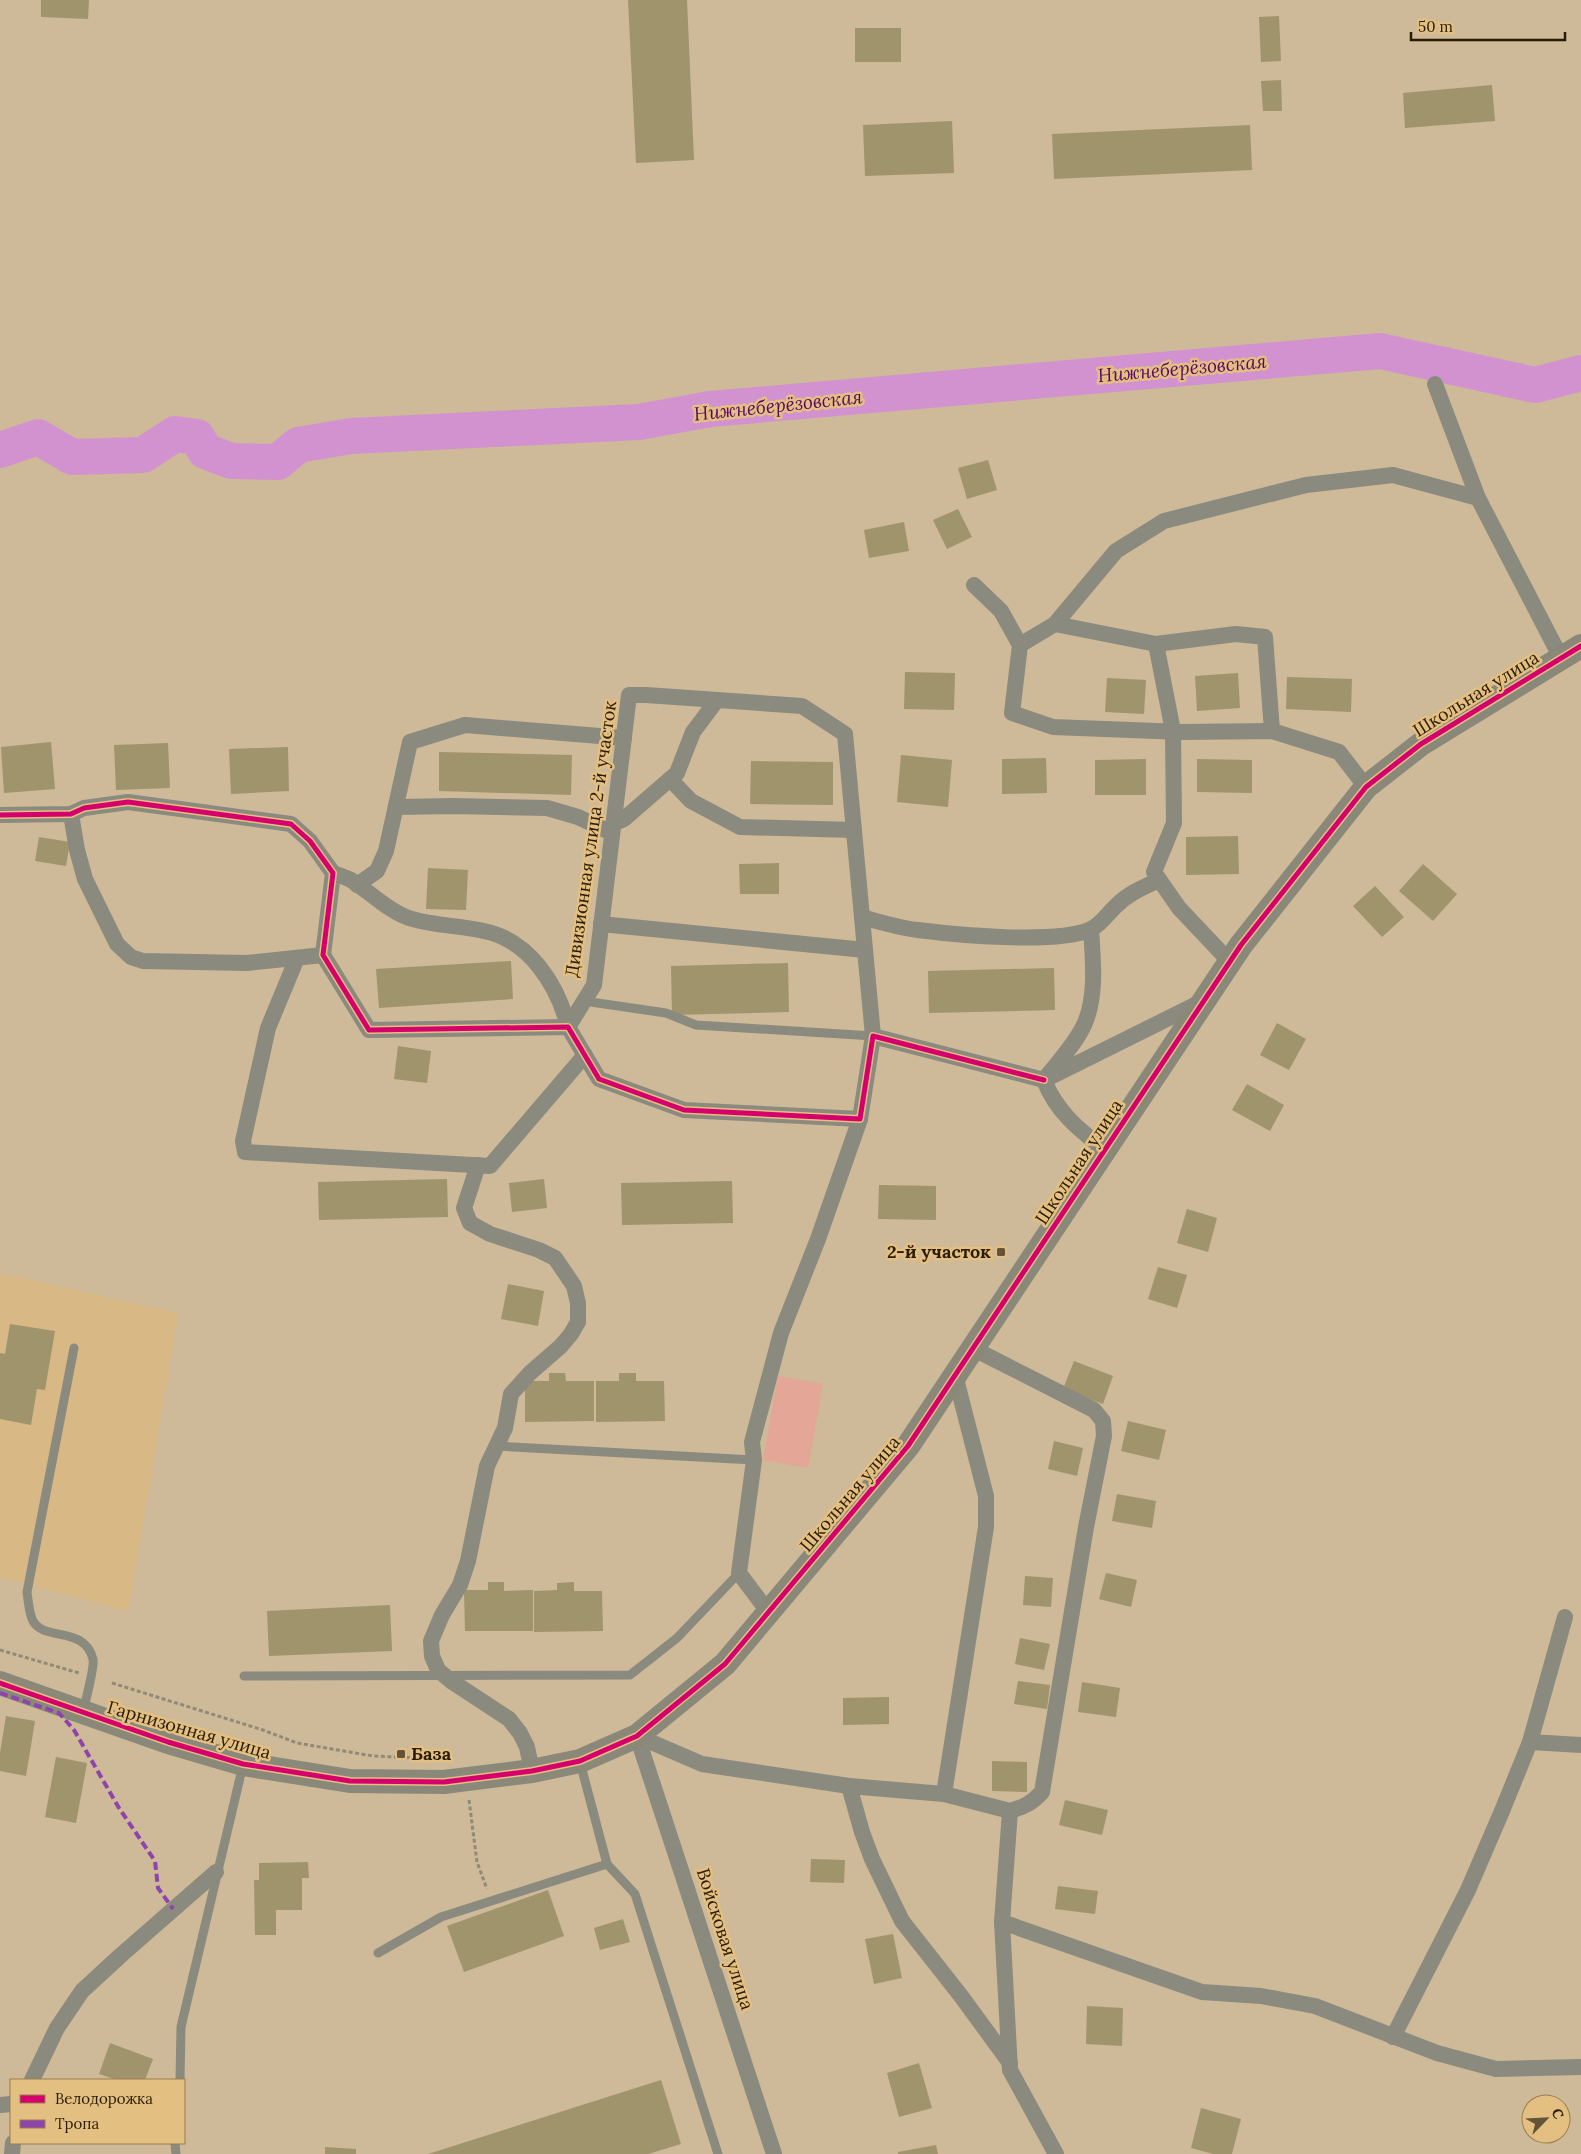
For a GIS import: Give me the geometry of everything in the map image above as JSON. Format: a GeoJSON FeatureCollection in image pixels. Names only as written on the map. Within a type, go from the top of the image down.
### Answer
{"type":"FeatureCollection","features":[{"type":"Feature","properties":{"kind":"street"},"geometry":{"type":"LineString","coordinates":[[1435,384],[1478,498],[1571,652]]}},
{"type":"Feature","properties":{"kind":"street"},"geometry":{"type":"LineString","coordinates":[[1020,645],[1055,624],[1116,551],[1164,521],[1306,484],[1393,475],[1478,498]]}},
{"type":"Feature","properties":{"kind":"street"},"geometry":{"type":"LineString","coordinates":[[974,585],[1001,611],[1020,645],[1012,713],[1053,727],[1173,731],[1272,731],[1339,752],[1366,787]]}},
{"type":"Feature","properties":{"kind":"street"},"geometry":{"type":"LineString","coordinates":[[1055,624],[1156,644],[1236,634],[1266,637],[1272,731]]}},
{"type":"Feature","properties":{"kind":"street"},"geometry":{"type":"LineString","coordinates":[[1156,644],[1173,731],[1174,823],[1154,872],[1179,908],[1230,962]]}},
{"type":"Feature","properties":{"kind":"street","name":"Школьная улица"},"geometry":{"type":"LineString","coordinates":[[637,1736],[725,1664],[770,1613],[908,1446],[1230,962],[1366,787],[1421,744],[1571,652]]}},
{"type":"Feature","properties":{"kind":"street","name":"Дивизионная улица 2-й участок"},"geometry":{"type":"LineString","coordinates":[[568,1027],[594,985],[629,695],[802,706],[845,734],[873,1036],[860,1119],[818,1239],[781,1333],[752,1442],[754,1460],[739,1574]]}},
{"type":"Feature","properties":{"kind":"street"},"geometry":{"type":"LineString","coordinates":[[396,807],[547,808],[613,829],[677,772],[693,732],[716,700]]}},
{"type":"Feature","properties":{"kind":"street"},"geometry":{"type":"LineString","coordinates":[[357,885],[377,871],[386,851],[410,742],[465,725],[624,738]]}},
{"type":"Feature","properties":{"kind":"street"},"geometry":{"type":"LineString","coordinates":[[670,779],[691,800],[740,827],[854,830]]}},
{"type":"Feature","properties":{"kind":"street"},"geometry":{"type":"LineString","coordinates":[[0,815],[71,814],[84,808],[128,802],[291,824],[310,841],[333,873],[352,881],[407,918],[498,934],[514,943],[531,957],[556,991],[563,1007],[568,1027],[600,1079],[684,1110],[860,1119]]}},
{"type":"Feature","properties":{"kind":"street"},"geometry":{"type":"LineString","coordinates":[[71,814],[77,850],[85,879],[118,944],[131,957],[143,961],[247,963],[323,955]]}},
{"type":"Feature","properties":{"kind":"street"},"geometry":{"type":"LineString","coordinates":[[333,873],[323,955],[369,1030],[568,1027]]}},
{"type":"Feature","properties":{"kind":"street"},"geometry":{"type":"LineString","coordinates":[[862,917],[916,930],[1005,936],[1076,934],[1097,926],[1118,904],[1133,892],[1159,880]]}},
{"type":"Feature","properties":{"kind":"street"},"geometry":{"type":"LineString","coordinates":[[601,924],[865,950]]}},
{"type":"Feature","properties":{"kind":"street"},"geometry":{"type":"LineString","coordinates":[[1044,1080],[1070,1047],[1084,1024],[1092,992],[1094,960],[1091,929]]}},
{"type":"Feature","properties":{"kind":"street"},"geometry":{"type":"LineString","coordinates":[[297,958],[268,1028],[244,1132],[245,1152],[490,1166],[585,1055]]}},
{"type":"Feature","properties":{"kind":"street"},"geometry":{"type":"LineString","coordinates":[[873,1036],[1044,1080],[1204,1001]]}},
{"type":"Feature","properties":{"kind":"street"},"geometry":{"type":"LineString","coordinates":[[1044,1080],[1050,1095],[1063,1114],[1077,1128],[1104,1149]]}},
{"type":"Feature","properties":{"kind":"street"},"geometry":{"type":"LineString","coordinates":[[478,1166],[464,1208],[470,1223],[490,1234],[539,1250],[555,1258],[574,1286],[578,1303],[578,1322],[561,1346],[530,1373],[511,1394],[505,1428],[487,1466],[468,1561],[460,1585],[442,1616],[431,1641],[432,1656],[438,1670],[444,1675],[509,1718],[527,1747],[532,1771]]}},
{"type":"Feature","properties":{"kind":"street"},"geometry":{"type":"LineString","coordinates":[[637,1736],[702,1764],[849,1786],[944,1794],[1010,1811],[1029,1804],[1042,1792],[1086,1527],[1104,1436],[1103,1421],[1094,1410],[974,1349]]}},
{"type":"Feature","properties":{"kind":"street"},"geometry":{"type":"LineString","coordinates":[[944,1794],[986,1527],[986,1496],[955,1375]]}},
{"type":"Feature","properties":{"kind":"street"},"geometry":{"type":"LineString","coordinates":[[739,1574],[770,1613]]}},
{"type":"Feature","properties":{"kind":"street"},"geometry":{"type":"LineString","coordinates":[[1393,2036],[1468,1890],[1530,1742],[1565,1617]]}},
{"type":"Feature","properties":{"kind":"street","name":"Гарнизонная улица"},"geometry":{"type":"LineString","coordinates":[[0,1683],[168,1742],[243,1764],[350,1781],[444,1782],[532,1771],[580,1761],[637,1736]]}},
{"type":"Feature","properties":{"kind":"street","name":"Войсковая улица"},"geometry":{"type":"LineString","coordinates":[[637,1736],[774,2154]]}},
{"type":"Feature","properties":{"kind":"street"},"geometry":{"type":"LineString","coordinates":[[1530,1742],[1581,1745]]}},
{"type":"Feature","properties":{"kind":"street"},"geometry":{"type":"LineString","coordinates":[[849,1786],[869,1850],[883,1884],[902,1921],[962,1996],[1010,2063]]}},
{"type":"Feature","properties":{"kind":"street"},"geometry":{"type":"LineString","coordinates":[[1010,1811],[1002,1922],[1010,2070],[1056,2154]]}},
{"type":"Feature","properties":{"kind":"street"},"geometry":{"type":"LineString","coordinates":[[32,2079],[57,2028],[82,1991],[216,1872]]}},
{"type":"Feature","properties":{"kind":"street"},"geometry":{"type":"LineString","coordinates":[[1002,1922],[1202,1992],[1261,1996],[1315,2006],[1437,2053],[1496,2069],[1581,2067]]}},
{"type":"Feature","properties":{"kind":"lane"},"geometry":{"type":"LineString","coordinates":[[584,1001],[666,1013],[696,1025],[873,1036]]}},
{"type":"Feature","properties":{"kind":"lane"},"geometry":{"type":"LineString","coordinates":[[74,1348],[27,1592],[32,1619],[36,1625],[43,1629],[80,1639],[90,1653],[93,1660],[83,1712]]}},
{"type":"Feature","properties":{"kind":"lane"},"geometry":{"type":"LineString","coordinates":[[496,1446],[754,1460]]}},
{"type":"Feature","properties":{"kind":"lane"},"geometry":{"type":"LineString","coordinates":[[244,1676],[630,1675],[677,1638],[739,1574]]}},
{"type":"Feature","properties":{"kind":"lane"},"geometry":{"type":"LineString","coordinates":[[580,1761],[607,1864],[636,1894],[718,2154]]}},
{"type":"Feature","properties":{"kind":"lane"},"geometry":{"type":"LineString","coordinates":[[180,2079],[181,2027],[243,1764]]}},
{"type":"Feature","properties":{"kind":"lane"},"geometry":{"type":"LineString","coordinates":[[378,1953],[441,1917],[607,1864]]}},
{"type":"Feature","properties":{"kind":"path"},"geometry":{"type":"LineString","coordinates":[[0,1650],[79,1673]]}},
{"type":"Feature","properties":{"kind":"path"},"geometry":{"type":"LineString","coordinates":[[112,1683],[263,1730],[297,1743],[373,1756],[424,1758]]}},
{"type":"Feature","properties":{"kind":"path"},"geometry":{"type":"LineString","coordinates":[[468,1792],[477,1862],[491,1901]]}},
{"type":"Feature","properties":{"kind":"shaded area"},"geometry":{"type":"Polygon","coordinates":[[[0,1273],[178,1313],[128,1611],[0,1577],[0,1273]]]}},
{"type":"Feature","properties":{"kind":"shaded area"},"geometry":{"type":"Polygon","coordinates":[[[778,1376],[823,1384],[808,1468],[763,1460],[778,1376]]]}},
{"type":"Feature","properties":{"kind":"building"},"geometry":{"type":"Polygon","coordinates":[[[41,0],[89,0],[88,19],[41,17],[41,0]]]}},
{"type":"Feature","properties":{"kind":"building"},"geometry":{"type":"Polygon","coordinates":[[[628,0],[687,0],[694,160],[636,163],[628,0]]]}},
{"type":"Feature","properties":{"kind":"building"},"geometry":{"type":"Polygon","coordinates":[[[1279,16],[1281,61],[1261,62],[1259,17],[1279,16]]]}},
{"type":"Feature","properties":{"kind":"building"},"geometry":{"type":"Polygon","coordinates":[[[855,28],[901,28],[901,62],[855,62],[855,28]]]}},
{"type":"Feature","properties":{"kind":"building"},"geometry":{"type":"Polygon","coordinates":[[[1281,80],[1282,111],[1263,111],[1261,81],[1281,80]]]}},
{"type":"Feature","properties":{"kind":"building"},"geometry":{"type":"Polygon","coordinates":[[[1492,85],[1495,121],[1405,128],[1403,93],[1492,85]]]}},
{"type":"Feature","properties":{"kind":"building"},"geometry":{"type":"Polygon","coordinates":[[[952,121],[954,173],[865,176],[863,125],[952,121]]]}},
{"type":"Feature","properties":{"kind":"building"},"geometry":{"type":"Polygon","coordinates":[[[1250,125],[1252,170],[1054,179],[1052,134],[1250,125]]]}},
{"type":"Feature","properties":{"kind":"building"},"geometry":{"type":"Polygon","coordinates":[[[988,460],[997,490],[967,499],[958,468],[988,460]]]}},
{"type":"Feature","properties":{"kind":"building"},"geometry":{"type":"Polygon","coordinates":[[[958,509],[972,537],[947,549],[933,520],[958,509]]]}},
{"type":"Feature","properties":{"kind":"building"},"geometry":{"type":"Polygon","coordinates":[[[904,522],[909,551],[869,558],[864,530],[904,522]]]}},
{"type":"Feature","properties":{"kind":"building"},"geometry":{"type":"Polygon","coordinates":[[[905,672],[955,673],[954,710],[904,709],[905,672]]]}},
{"type":"Feature","properties":{"kind":"building"},"geometry":{"type":"Polygon","coordinates":[[[1238,673],[1240,708],[1197,711],[1195,676],[1238,673]]]}},
{"type":"Feature","properties":{"kind":"building"},"geometry":{"type":"Polygon","coordinates":[[[1287,677],[1352,679],[1351,712],[1286,709],[1287,677]]]}},
{"type":"Feature","properties":{"kind":"building"},"geometry":{"type":"Polygon","coordinates":[[[1107,678],[1146,680],[1144,714],[1105,712],[1107,678]]]}},
{"type":"Feature","properties":{"kind":"building"},"geometry":{"type":"Polygon","coordinates":[[[51,742],[55,789],[4,793],[1,747],[51,742]]]}},
{"type":"Feature","properties":{"kind":"building"},"geometry":{"type":"Polygon","coordinates":[[[168,743],[170,788],[116,790],[114,745],[168,743]]]}},
{"type":"Feature","properties":{"kind":"building"},"geometry":{"type":"Polygon","coordinates":[[[288,747],[289,791],[231,794],[229,749],[288,747]]]}},
{"type":"Feature","properties":{"kind":"building"},"geometry":{"type":"Polygon","coordinates":[[[439,752],[572,755],[571,795],[439,791],[439,752]]]}},
{"type":"Feature","properties":{"kind":"building"},"geometry":{"type":"Polygon","coordinates":[[[901,755],[952,760],[948,807],[897,802],[901,755]]]}},
{"type":"Feature","properties":{"kind":"building"},"geometry":{"type":"Polygon","coordinates":[[[1046,758],[1047,793],[1002,794],[1002,759],[1046,758]]]}},
{"type":"Feature","properties":{"kind":"building"},"geometry":{"type":"Polygon","coordinates":[[[1146,759],[1146,795],[1095,795],[1095,760],[1146,759]]]}},
{"type":"Feature","properties":{"kind":"building"},"geometry":{"type":"Polygon","coordinates":[[[1197,759],[1252,760],[1252,793],[1197,792],[1197,759]]]}},
{"type":"Feature","properties":{"kind":"building"},"geometry":{"type":"Polygon","coordinates":[[[751,761],[833,762],[833,805],[750,804],[751,761]]]}},
{"type":"Feature","properties":{"kind":"building"},"geometry":{"type":"Polygon","coordinates":[[[1238,836],[1239,874],[1186,875],[1186,837],[1238,836]]]}},
{"type":"Feature","properties":{"kind":"building"},"geometry":{"type":"Polygon","coordinates":[[[39,837],[70,842],[66,866],[35,861],[39,837]]]}},
{"type":"Feature","properties":{"kind":"building"},"geometry":{"type":"Polygon","coordinates":[[[779,863],[779,894],[740,894],[739,864],[779,863]]]}},
{"type":"Feature","properties":{"kind":"building"},"geometry":{"type":"Polygon","coordinates":[[[1423,864],[1457,894],[1433,921],[1399,891],[1423,864]]]}},
{"type":"Feature","properties":{"kind":"building"},"geometry":{"type":"Polygon","coordinates":[[[428,868],[468,870],[466,910],[426,909],[428,868]]]}},
{"type":"Feature","properties":{"kind":"building"},"geometry":{"type":"Polygon","coordinates":[[[1375,886],[1404,917],[1382,937],[1353,906],[1375,886]]]}},
{"type":"Feature","properties":{"kind":"building"},"geometry":{"type":"Polygon","coordinates":[[[511,961],[513,999],[379,1008],[376,969],[511,961]]]}},
{"type":"Feature","properties":{"kind":"building"},"geometry":{"type":"Polygon","coordinates":[[[788,963],[789,1012],[672,1015],[671,966],[788,963]]]}},
{"type":"Feature","properties":{"kind":"building"},"geometry":{"type":"Polygon","coordinates":[[[1054,968],[1055,1010],[929,1013],[928,971],[1054,968]]]}},
{"type":"Feature","properties":{"kind":"building"},"geometry":{"type":"Polygon","coordinates":[[[1277,1023],[1306,1039],[1289,1070],[1260,1055],[1277,1023]]]}},
{"type":"Feature","properties":{"kind":"building"},"geometry":{"type":"Polygon","coordinates":[[[398,1046],[431,1051],[427,1083],[394,1079],[398,1046]]]}},
{"type":"Feature","properties":{"kind":"building"},"geometry":{"type":"Polygon","coordinates":[[[1247,1084],[1284,1105],[1270,1131],[1232,1110],[1247,1084]]]}},
{"type":"Feature","properties":{"kind":"building"},"geometry":{"type":"Polygon","coordinates":[[[447,1179],[448,1217],[319,1220],[318,1182],[447,1179]]]}},
{"type":"Feature","properties":{"kind":"building"},"geometry":{"type":"Polygon","coordinates":[[[544,1179],[547,1208],[512,1212],[509,1183],[544,1179]]]}},
{"type":"Feature","properties":{"kind":"building"},"geometry":{"type":"Polygon","coordinates":[[[732,1181],[733,1223],[622,1225],[621,1183],[732,1181]]]}},
{"type":"Feature","properties":{"kind":"building"},"geometry":{"type":"Polygon","coordinates":[[[879,1185],[936,1186],[936,1220],[878,1219],[879,1185]]]}},
{"type":"Feature","properties":{"kind":"building"},"geometry":{"type":"Polygon","coordinates":[[[1187,1209],[1217,1218],[1208,1252],[1177,1243],[1187,1209]]]}},
{"type":"Feature","properties":{"kind":"building"},"geometry":{"type":"Polygon","coordinates":[[[1158,1267],[1187,1275],[1177,1308],[1148,1299],[1158,1267]]]}},
{"type":"Feature","properties":{"kind":"building"},"geometry":{"type":"Polygon","coordinates":[[[508,1284],[544,1291],[538,1326],[501,1319],[508,1284]]]}},
{"type":"Feature","properties":{"kind":"building"},"geometry":{"type":"Polygon","coordinates":[[[10,1324],[55,1331],[45,1390],[37,1389],[31,1425],[0,1419],[0,1353],[5,1354],[10,1324]]]}},
{"type":"Feature","properties":{"kind":"building"},"geometry":{"type":"Polygon","coordinates":[[[1074,1361],[1113,1376],[1103,1404],[1063,1389],[1074,1361]]]}},
{"type":"Feature","properties":{"kind":"building"},"geometry":{"type":"Polygon","coordinates":[[[549,1373],[565,1373],[566,1381],[594,1381],[594,1421],[525,1422],[525,1381],[549,1381],[549,1373]]]}},
{"type":"Feature","properties":{"kind":"building"},"geometry":{"type":"Polygon","coordinates":[[[619,1373],[636,1373],[636,1381],[664,1381],[665,1421],[596,1422],[596,1381],[619,1381],[619,1373]]]}},
{"type":"Feature","properties":{"kind":"building"},"geometry":{"type":"Polygon","coordinates":[[[1128,1421],[1166,1430],[1159,1460],[1121,1451],[1128,1421]]]}},
{"type":"Feature","properties":{"kind":"building"},"geometry":{"type":"Polygon","coordinates":[[[1054,1441],[1083,1448],[1077,1476],[1048,1469],[1054,1441]]]}},
{"type":"Feature","properties":{"kind":"building"},"geometry":{"type":"Polygon","coordinates":[[[1117,1494],[1156,1501],[1152,1528],[1112,1521],[1117,1494]]]}},
{"type":"Feature","properties":{"kind":"building"},"geometry":{"type":"Polygon","coordinates":[[[1106,1573],[1137,1580],[1131,1607],[1099,1599],[1106,1573]]]}},
{"type":"Feature","properties":{"kind":"building"},"geometry":{"type":"Polygon","coordinates":[[[1025,1576],[1053,1578],[1051,1607],[1023,1605],[1025,1576]]]}},
{"type":"Feature","properties":{"kind":"building"},"geometry":{"type":"Polygon","coordinates":[[[488,1582],[504,1582],[504,1591],[533,1590],[533,1631],[465,1631],[464,1590],[488,1590],[488,1582]]]}},
{"type":"Feature","properties":{"kind":"building"},"geometry":{"type":"Polygon","coordinates":[[[574,1582],[574,1591],[602,1591],[603,1631],[534,1632],[534,1591],[557,1590],[557,1583],[574,1582]]]}},
{"type":"Feature","properties":{"kind":"building"},"geometry":{"type":"Polygon","coordinates":[[[390,1605],[392,1651],[269,1656],[267,1611],[390,1605]]]}},
{"type":"Feature","properties":{"kind":"building"},"geometry":{"type":"Polygon","coordinates":[[[1020,1638],[1050,1644],[1044,1670],[1015,1664],[1020,1638]]]}},
{"type":"Feature","properties":{"kind":"building"},"geometry":{"type":"Polygon","coordinates":[[[1018,1681],[1050,1685],[1047,1709],[1014,1704],[1018,1681]]]}},
{"type":"Feature","properties":{"kind":"building"},"geometry":{"type":"Polygon","coordinates":[[[1082,1682],[1120,1688],[1116,1717],[1078,1712],[1082,1682]]]}},
{"type":"Feature","properties":{"kind":"building"},"geometry":{"type":"Polygon","coordinates":[[[889,1697],[889,1724],[843,1725],[843,1698],[889,1697]]]}},
{"type":"Feature","properties":{"kind":"building"},"geometry":{"type":"Polygon","coordinates":[[[6,1716],[35,1721],[26,1776],[0,1771],[0,1753],[6,1716]]]}},
{"type":"Feature","properties":{"kind":"building"},"geometry":{"type":"Polygon","coordinates":[[[56,1757],[87,1763],[76,1823],[45,1817],[56,1757]]]}},
{"type":"Feature","properties":{"kind":"building"},"geometry":{"type":"Polygon","coordinates":[[[992,1761],[1027,1762],[1027,1792],[992,1791],[992,1761]]]}},
{"type":"Feature","properties":{"kind":"building"},"geometry":{"type":"Polygon","coordinates":[[[1065,1800],[1108,1810],[1102,1835],[1059,1825],[1065,1800]]]}},
{"type":"Feature","properties":{"kind":"building"},"geometry":{"type":"Polygon","coordinates":[[[811,1859],[845,1860],[844,1883],[810,1882],[811,1859]]]}},
{"type":"Feature","properties":{"kind":"building"},"geometry":{"type":"Polygon","coordinates":[[[308,1862],[309,1878],[302,1878],[302,1910],[276,1910],[276,1935],[255,1935],[254,1880],[259,1880],[259,1863],[308,1862]]]}},
{"type":"Feature","properties":{"kind":"building"},"geometry":{"type":"Polygon","coordinates":[[[1058,1886],[1098,1891],[1095,1914],[1055,1909],[1058,1886]]]}},
{"type":"Feature","properties":{"kind":"building"},"geometry":{"type":"Polygon","coordinates":[[[548,1890],[564,1936],[464,1972],[447,1926],[548,1890]]]}},
{"type":"Feature","properties":{"kind":"building"},"geometry":{"type":"Polygon","coordinates":[[[623,1919],[630,1942],[600,1950],[594,1928],[623,1919]]]}},
{"type":"Feature","properties":{"kind":"building"},"geometry":{"type":"Polygon","coordinates":[[[893,1934],[902,1978],[874,1984],[865,1939],[893,1934]]]}},
{"type":"Feature","properties":{"kind":"building"},"geometry":{"type":"Polygon","coordinates":[[[1087,2006],[1123,2008],[1122,2046],[1086,2044],[1087,2006]]]}},
{"type":"Feature","properties":{"kind":"building"},"geometry":{"type":"Polygon","coordinates":[[[110,2043],[153,2059],[145,2079],[114,2079],[99,2074],[110,2043]]]}},
{"type":"Feature","properties":{"kind":"building"},"geometry":{"type":"Polygon","coordinates":[[[919,2063],[932,2108],[899,2117],[887,2073],[919,2063]]]}},
{"type":"Feature","properties":{"kind":"building"},"geometry":{"type":"Polygon","coordinates":[[[661,2080],[681,2144],[648,2154],[428,2154],[661,2080]]]}},
{"type":"Feature","properties":{"kind":"building"},"geometry":{"type":"Polygon","coordinates":[[[1201,2108],[1241,2119],[1232,2154],[1213,2154],[1191,2148],[1201,2108]]]}},
{"type":"Feature","properties":{"kind":"building"},"geometry":{"type":"Polygon","coordinates":[[[936,2145],[938,2154],[898,2154],[898,2152],[936,2145]]]}},
{"type":"Feature","properties":{"kind":"building"},"geometry":{"type":"Polygon","coordinates":[[[325,2147],[356,2149],[356,2154],[325,2154],[325,2147]]]}},
{"type":"Feature","properties":{"kind":"waterway","name":"Нижнеберёзовская"},"geometry":{"type":"LineString","coordinates":[[0,450],[38,437],[72,457],[143,455],[175,434],[197,437],[205,451],[231,461],[278,462],[298,445],[351,436],[639,422],[710,409],[1380,351],[1535,385],[1581,373]]}},
{"type":"Feature","properties":{"kind":"marked path"},"geometry":{"type":"LineString","coordinates":[[0,1693],[59,1713],[74,1730],[119,1808],[155,1861],[158,1888],[173,1909]]}},
{"type":"Feature","properties":{"kind":"cycle path"},"geometry":{"type":"LineString","coordinates":[[0,1683],[168,1742],[243,1764],[350,1781],[444,1782],[532,1771],[580,1761],[637,1736],[725,1664],[908,1446],[1241,945],[1366,787],[1421,744],[1581,646]]}},
{"type":"Feature","properties":{"kind":"cycle path"},"geometry":{"type":"LineString","coordinates":[[0,815],[71,814],[84,808],[128,802],[291,824],[310,841],[333,873],[323,955],[369,1030],[568,1027],[599,1079],[684,1110],[860,1119],[873,1036],[1044,1080]]}},
{"type":"Feature","properties":{"kind":"place","name":"2-й участок"},"geometry":{"type":"Point","coordinates":[1001,1252]}},
{"type":"Feature","properties":{"kind":"place","name":"База"},"geometry":{"type":"Point","coordinates":[401,1754]}}]}
